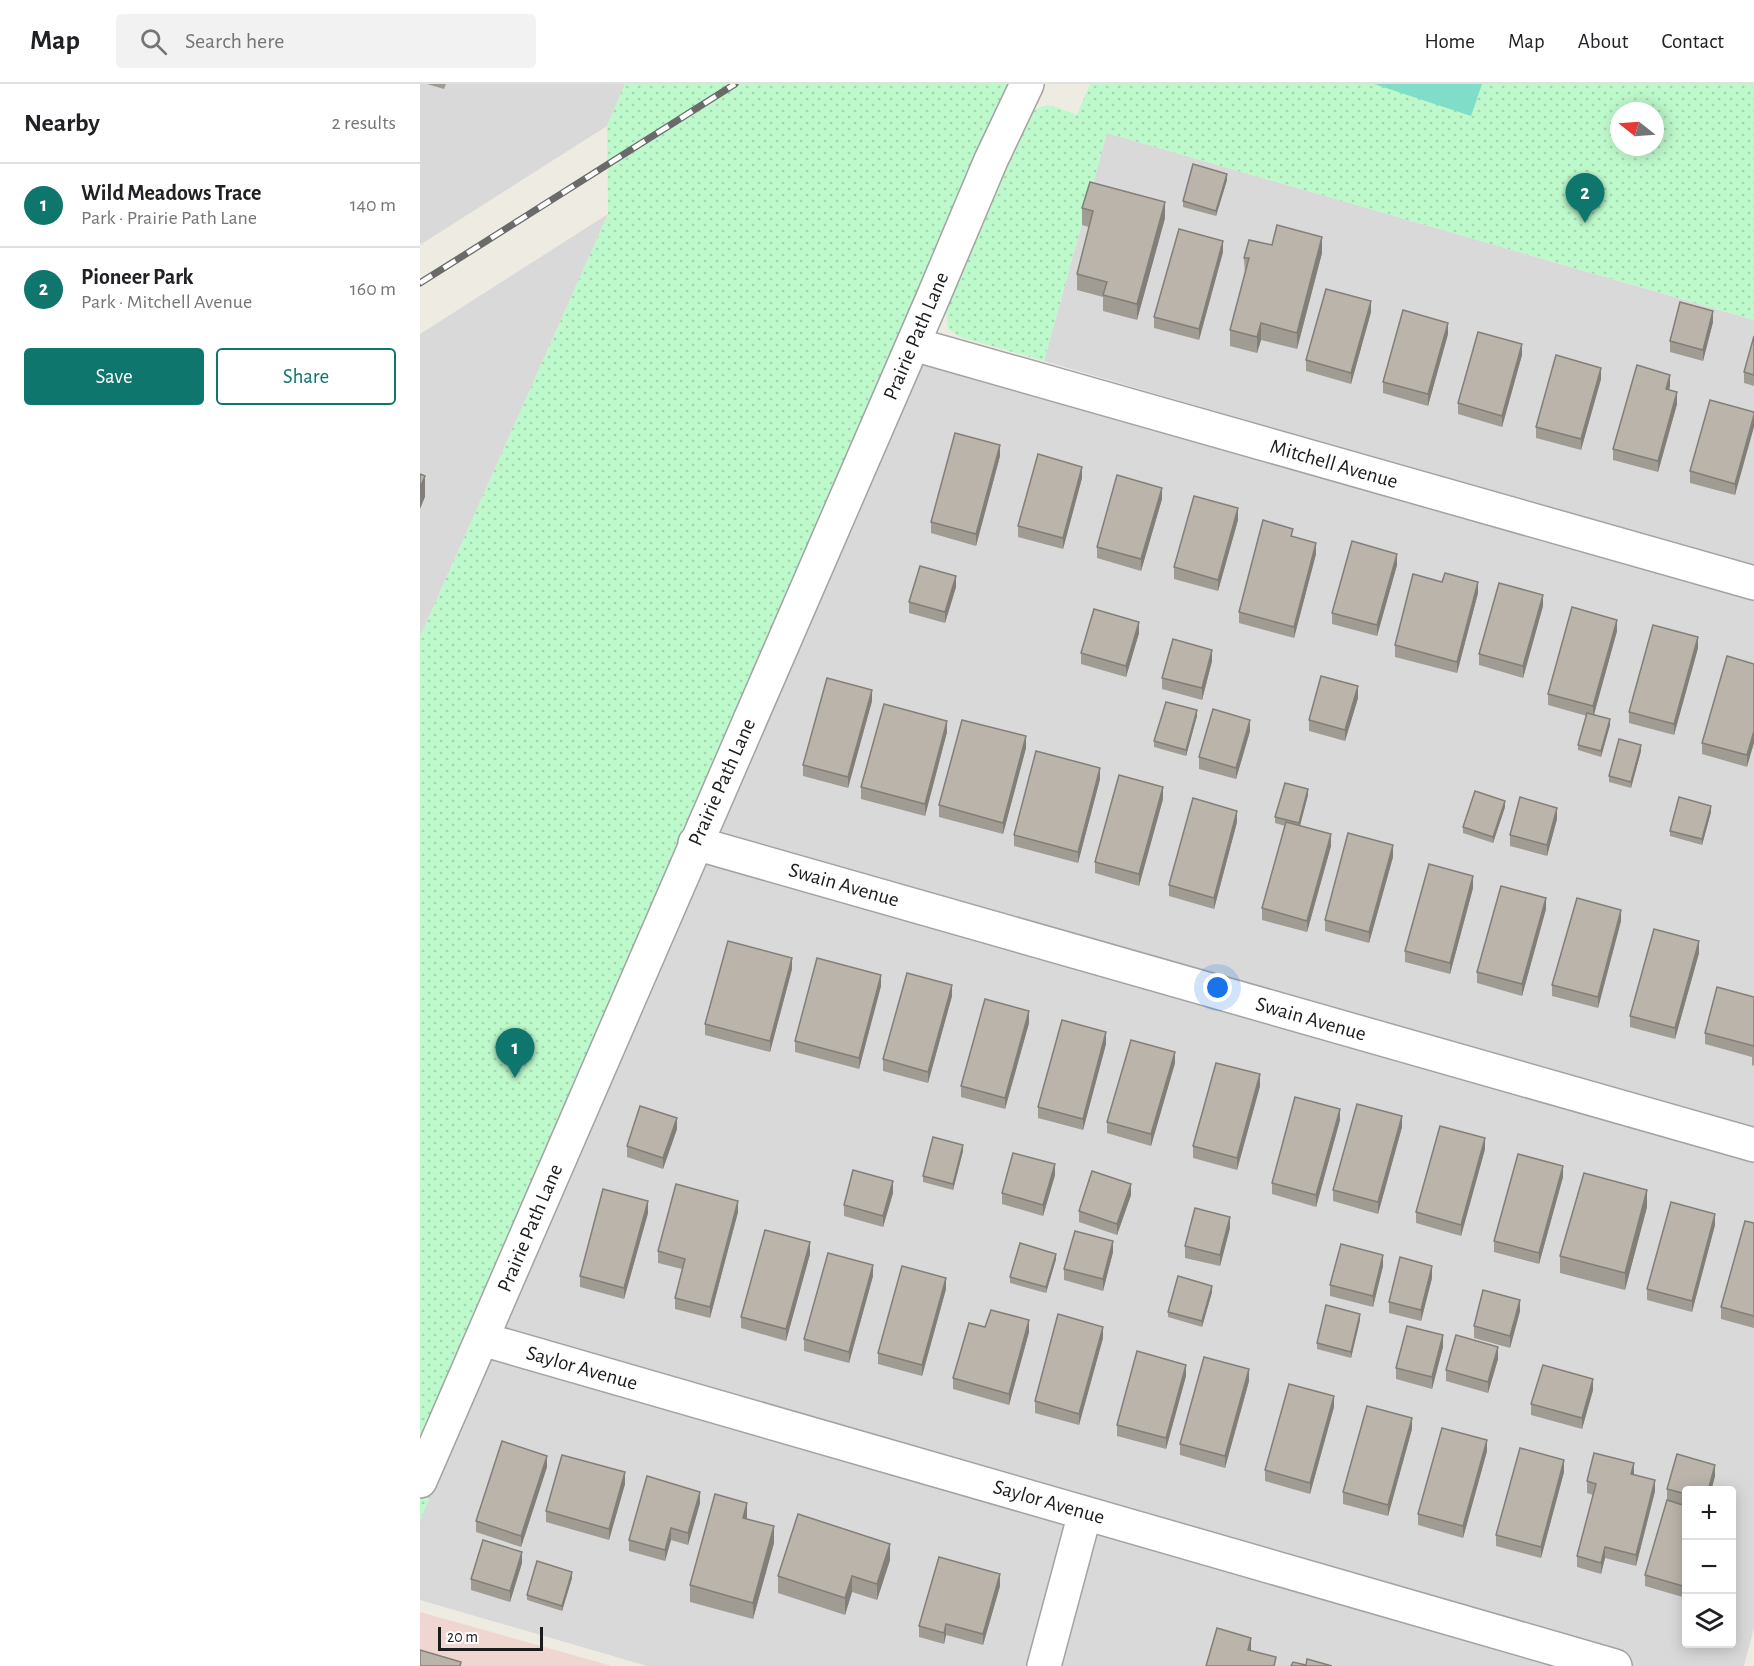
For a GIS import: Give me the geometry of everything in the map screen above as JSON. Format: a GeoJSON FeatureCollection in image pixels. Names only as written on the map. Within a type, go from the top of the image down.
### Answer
{"type":"FeatureCollection","features":[{"type":"Feature","properties":{"kind":"street","name":"Prairie Path Lane"},"geometry":{"type":"LineString","coordinates":[[420,1481],[991,160],[1027,84]]}},
{"type":"Feature","properties":{"kind":"street","name":"Mitchell Avenue"},"geometry":{"type":"LineString","coordinates":[[913,344],[1754,583]]}},
{"type":"Feature","properties":{"kind":"street","name":"Swain Avenue"},"geometry":{"type":"LineString","coordinates":[[696,843],[1754,1145]]}},
{"type":"Feature","properties":{"kind":"street","name":"Saylor Avenue"},"geometry":{"type":"LineString","coordinates":[[482,1339],[1615,1666]]}},
{"type":"Feature","properties":{"kind":"street"},"geometry":{"type":"LineString","coordinates":[[1044,1666],[1085,1513]]}},
{"type":"Feature","properties":{"kind":"shaded area"},"geometry":{"type":"Polygon","coordinates":[[[420,84],[625,84],[607,126],[420,245],[420,84]]]}},
{"type":"Feature","properties":{"kind":"shaded area"},"geometry":{"type":"Polygon","coordinates":[[[1374,84],[1482,84],[1471,116],[1374,84]]]}},
{"type":"Feature","properties":{"kind":"shaded area"},"geometry":{"type":"Polygon","coordinates":[[[1107,133],[1754,320],[1754,569],[1044,361],[1107,133]]]}},
{"type":"Feature","properties":{"kind":"shaded area"},"geometry":{"type":"Polygon","coordinates":[[[608,214],[420,637],[420,334],[608,214]]]}},
{"type":"Feature","properties":{"kind":"shaded area"},"geometry":{"type":"Polygon","coordinates":[[[920,356],[1754,594],[1754,1628],[1744,1666],[647,1666],[420,1600],[420,1520],[920,356]]]}},
{"type":"Feature","properties":{"kind":"shaded area"},"geometry":{"type":"Polygon","coordinates":[[[420,1612],[612,1666],[420,1666],[420,1612]]]}},
{"type":"Feature","properties":{"kind":"green space"},"geometry":{"type":"Polygon","coordinates":[[[625,84],[1024,84],[920,356],[420,1520],[420,637],[608,214],[607,126],[625,84]]]}},
{"type":"Feature","properties":{"kind":"green space"},"geometry":{"type":"Polygon","coordinates":[[[1090,84],[1754,84],[1754,320],[1107,133],[1044,361],[960,337],[948,329],[947,298],[1025,120],[1038,108],[1055,107],[1077,115],[1090,84]]]}},
{"type":"Feature","properties":{"kind":"building"},"geometry":{"type":"Polygon","coordinates":[[[1193,164],[1227,174],[1216,211],[1183,201],[1193,164]]]}},
{"type":"Feature","properties":{"kind":"building"},"geometry":{"type":"Polygon","coordinates":[[[1090,182],[1165,202],[1137,304],[1103,295],[1107,282],[1077,274],[1093,211],[1082,208],[1090,182]]]}},
{"type":"Feature","properties":{"kind":"building"},"geometry":{"type":"Polygon","coordinates":[[[1277,225],[1322,237],[1297,333],[1261,323],[1257,337],[1230,330],[1249,258],[1244,258],[1249,240],[1272,245],[1277,225]]]}},
{"type":"Feature","properties":{"kind":"building"},"geometry":{"type":"Polygon","coordinates":[[[1179,229],[1223,241],[1199,329],[1154,317],[1179,229]]]}},
{"type":"Feature","properties":{"kind":"building"},"geometry":{"type":"Polygon","coordinates":[[[1326,289],[1371,301],[1351,373],[1306,360],[1326,289]]]}},
{"type":"Feature","properties":{"kind":"building"},"geometry":{"type":"Polygon","coordinates":[[[1680,302],[1713,311],[1703,350],[1670,341],[1680,302]]]}},
{"type":"Feature","properties":{"kind":"building"},"geometry":{"type":"Polygon","coordinates":[[[1403,310],[1448,323],[1428,394],[1383,382],[1403,310]]]}},
{"type":"Feature","properties":{"kind":"building"},"geometry":{"type":"Polygon","coordinates":[[[1478,332],[1522,344],[1502,416],[1458,403],[1478,332]]]}},
{"type":"Feature","properties":{"kind":"building"},"geometry":{"type":"Polygon","coordinates":[[[1754,336],[1754,375],[1744,372],[1754,336]]]}},
{"type":"Feature","properties":{"kind":"building"},"geometry":{"type":"Polygon","coordinates":[[[1556,355],[1601,368],[1581,439],[1536,427],[1556,355]]]}},
{"type":"Feature","properties":{"kind":"building"},"geometry":{"type":"Polygon","coordinates":[[[1637,365],[1670,375],[1666,389],[1677,392],[1658,461],[1613,449],[1637,365]]]}},
{"type":"Feature","properties":{"kind":"building"},"geometry":{"type":"Polygon","coordinates":[[[1710,400],[1754,412],[1735,484],[1690,471],[1710,400]]]}},
{"type":"Feature","properties":{"kind":"building"},"geometry":{"type":"Polygon","coordinates":[[[955,433],[1000,445],[976,534],[931,522],[955,433]]]}},
{"type":"Feature","properties":{"kind":"building"},"geometry":{"type":"Polygon","coordinates":[[[1038,454],[1082,467],[1063,538],[1018,526],[1038,454]]]}},
{"type":"Feature","properties":{"kind":"building"},"geometry":{"type":"Polygon","coordinates":[[[420,474],[425,476],[420,488],[420,474]]]}},
{"type":"Feature","properties":{"kind":"building"},"geometry":{"type":"Polygon","coordinates":[[[1117,475],[1162,488],[1141,559],[1097,547],[1117,475]]]}},
{"type":"Feature","properties":{"kind":"building"},"geometry":{"type":"Polygon","coordinates":[[[1194,496],[1238,508],[1218,580],[1174,567],[1194,496]]]}},
{"type":"Feature","properties":{"kind":"building"},"geometry":{"type":"Polygon","coordinates":[[[1263,520],[1293,529],[1291,536],[1316,543],[1294,627],[1239,612],[1263,520]]]}},
{"type":"Feature","properties":{"kind":"building"},"geometry":{"type":"Polygon","coordinates":[[[1352,541],[1397,554],[1377,625],[1332,613],[1352,541]]]}},
{"type":"Feature","properties":{"kind":"building"},"geometry":{"type":"Polygon","coordinates":[[[920,566],[956,576],[945,612],[909,602],[920,566]]]}},
{"type":"Feature","properties":{"kind":"building"},"geometry":{"type":"Polygon","coordinates":[[[1445,573],[1478,582],[1457,662],[1395,645],[1413,574],[1442,582],[1445,573]]]}},
{"type":"Feature","properties":{"kind":"building"},"geometry":{"type":"Polygon","coordinates":[[[1499,583],[1543,595],[1523,666],[1479,654],[1499,583]]]}},
{"type":"Feature","properties":{"kind":"building"},"geometry":{"type":"Polygon","coordinates":[[[1572,607],[1617,620],[1593,706],[1548,694],[1572,607]]]}},
{"type":"Feature","properties":{"kind":"building"},"geometry":{"type":"Polygon","coordinates":[[[1094,609],[1139,622],[1126,666],[1081,653],[1094,609]]]}},
{"type":"Feature","properties":{"kind":"building"},"geometry":{"type":"Polygon","coordinates":[[[1653,625],[1698,637],[1674,724],[1629,712],[1653,625]]]}},
{"type":"Feature","properties":{"kind":"building"},"geometry":{"type":"Polygon","coordinates":[[[1173,639],[1212,650],[1202,688],[1162,678],[1173,639]]]}},
{"type":"Feature","properties":{"kind":"building"},"geometry":{"type":"Polygon","coordinates":[[[1727,656],[1754,664],[1754,731],[1747,755],[1702,743],[1727,656]]]}},
{"type":"Feature","properties":{"kind":"building"},"geometry":{"type":"Polygon","coordinates":[[[1321,676],[1358,686],[1345,730],[1309,720],[1321,676]]]}},
{"type":"Feature","properties":{"kind":"building"},"geometry":{"type":"Polygon","coordinates":[[[827,678],[872,690],[848,777],[803,765],[827,678]]]}},
{"type":"Feature","properties":{"kind":"building"},"geometry":{"type":"Polygon","coordinates":[[[1166,702],[1197,710],[1186,750],[1154,741],[1166,702]]]}},
{"type":"Feature","properties":{"kind":"building"},"geometry":{"type":"Polygon","coordinates":[[[884,704],[947,721],[925,804],[861,787],[884,704]]]}},
{"type":"Feature","properties":{"kind":"building"},"geometry":{"type":"Polygon","coordinates":[[[1213,709],[1250,720],[1236,768],[1199,757],[1213,709]]]}},
{"type":"Feature","properties":{"kind":"building"},"geometry":{"type":"Polygon","coordinates":[[[1587,713],[1610,719],[1601,751],[1578,745],[1587,713]]]}},
{"type":"Feature","properties":{"kind":"building"},"geometry":{"type":"Polygon","coordinates":[[[962,720],[1026,736],[1003,823],[939,805],[962,720]]]}},
{"type":"Feature","properties":{"kind":"building"},"geometry":{"type":"Polygon","coordinates":[[[1619,739],[1641,745],[1631,782],[1609,776],[1619,739]]]}},
{"type":"Feature","properties":{"kind":"building"},"geometry":{"type":"Polygon","coordinates":[[[1036,751],[1100,768],[1078,852],[1014,835],[1036,751]]]}},
{"type":"Feature","properties":{"kind":"building"},"geometry":{"type":"Polygon","coordinates":[[[1119,775],[1163,787],[1139,874],[1095,862],[1119,775]]]}},
{"type":"Feature","properties":{"kind":"building"},"geometry":{"type":"Polygon","coordinates":[[[1285,783],[1308,789],[1299,823],[1275,817],[1285,783]]]}},
{"type":"Feature","properties":{"kind":"building"},"geometry":{"type":"Polygon","coordinates":[[[1475,791],[1505,801],[1493,837],[1463,827],[1475,791]]]}},
{"type":"Feature","properties":{"kind":"building"},"geometry":{"type":"Polygon","coordinates":[[[1520,797],[1557,808],[1547,845],[1510,835],[1520,797]]]}},
{"type":"Feature","properties":{"kind":"building"},"geometry":{"type":"Polygon","coordinates":[[[1679,797],[1711,806],[1702,839],[1670,831],[1679,797]]]}},
{"type":"Feature","properties":{"kind":"building"},"geometry":{"type":"Polygon","coordinates":[[[1193,798],[1237,811],[1214,898],[1169,885],[1193,798]]]}},
{"type":"Feature","properties":{"kind":"building"},"geometry":{"type":"Polygon","coordinates":[[[1286,822],[1331,834],[1307,921],[1262,908],[1286,822]]]}},
{"type":"Feature","properties":{"kind":"building"},"geometry":{"type":"Polygon","coordinates":[[[1348,833],[1393,845],[1369,932],[1325,920],[1348,833]]]}},
{"type":"Feature","properties":{"kind":"building"},"geometry":{"type":"Polygon","coordinates":[[[1429,864],[1473,876],[1450,963],[1405,951],[1429,864]]]}},
{"type":"Feature","properties":{"kind":"building"},"geometry":{"type":"Polygon","coordinates":[[[1501,886],[1546,898],[1522,984],[1477,972],[1501,886]]]}},
{"type":"Feature","properties":{"kind":"building"},"geometry":{"type":"Polygon","coordinates":[[[1577,898],[1621,910],[1598,997],[1552,985],[1577,898]]]}},
{"type":"Feature","properties":{"kind":"building"},"geometry":{"type":"Polygon","coordinates":[[[1654,929],[1699,941],[1675,1028],[1630,1016],[1654,929]]]}},
{"type":"Feature","properties":{"kind":"building"},"geometry":{"type":"Polygon","coordinates":[[[728,941],[792,958],[770,1041],[705,1024],[728,941]]]}},
{"type":"Feature","properties":{"kind":"building"},"geometry":{"type":"Polygon","coordinates":[[[817,958],[881,975],[859,1058],[795,1041],[817,958]]]}},
{"type":"Feature","properties":{"kind":"building"},"geometry":{"type":"Polygon","coordinates":[[[907,973],[952,985],[928,1072],[883,1059],[907,973]]]}},
{"type":"Feature","properties":{"kind":"building"},"geometry":{"type":"Polygon","coordinates":[[[1717,987],[1754,997],[1754,1046],[1705,1033],[1717,987]]]}},
{"type":"Feature","properties":{"kind":"building"},"geometry":{"type":"Polygon","coordinates":[[[985,999],[1029,1011],[1005,1098],[961,1086],[985,999]]]}},
{"type":"Feature","properties":{"kind":"building"},"geometry":{"type":"Polygon","coordinates":[[[1062,1020],[1106,1032],[1083,1119],[1038,1107],[1062,1020]]]}},
{"type":"Feature","properties":{"kind":"building"},"geometry":{"type":"Polygon","coordinates":[[[1131,1040],[1175,1052],[1151,1134],[1107,1122],[1131,1040]]]}},
{"type":"Feature","properties":{"kind":"building"},"geometry":{"type":"Polygon","coordinates":[[[1216,1063],[1260,1074],[1237,1158],[1193,1146],[1216,1063]]]}},
{"type":"Feature","properties":{"kind":"building"},"geometry":{"type":"Polygon","coordinates":[[[1295,1097],[1340,1109],[1316,1195],[1272,1183],[1295,1097]]]}},
{"type":"Feature","properties":{"kind":"building"},"geometry":{"type":"Polygon","coordinates":[[[1357,1104],[1402,1116],[1378,1202],[1333,1190],[1357,1104]]]}},
{"type":"Feature","properties":{"kind":"building"},"geometry":{"type":"Polygon","coordinates":[[[640,1106],[677,1118],[663,1158],[627,1146],[640,1106]]]}},
{"type":"Feature","properties":{"kind":"building"},"geometry":{"type":"Polygon","coordinates":[[[1440,1126],[1485,1138],[1461,1225],[1416,1212],[1440,1126]]]}},
{"type":"Feature","properties":{"kind":"building"},"geometry":{"type":"Polygon","coordinates":[[[933,1137],[963,1145],[953,1184],[923,1176],[933,1137]]]}},
{"type":"Feature","properties":{"kind":"building"},"geometry":{"type":"Polygon","coordinates":[[[1013,1153],[1055,1164],[1043,1205],[1002,1193],[1013,1153]]]}},
{"type":"Feature","properties":{"kind":"building"},"geometry":{"type":"Polygon","coordinates":[[[1518,1154],[1563,1166],[1539,1253],[1494,1241],[1518,1154]]]}},
{"type":"Feature","properties":{"kind":"building"},"geometry":{"type":"Polygon","coordinates":[[[853,1170],[893,1181],[883,1216],[844,1205],[853,1170]]]}},
{"type":"Feature","properties":{"kind":"building"},"geometry":{"type":"Polygon","coordinates":[[[1092,1171],[1131,1184],[1117,1224],[1079,1211],[1092,1171]]]}},
{"type":"Feature","properties":{"kind":"building"},"geometry":{"type":"Polygon","coordinates":[[[1584,1173],[1647,1190],[1625,1273],[1560,1256],[1584,1173]]]}},
{"type":"Feature","properties":{"kind":"building"},"geometry":{"type":"Polygon","coordinates":[[[676,1184],[738,1201],[710,1307],[675,1298],[685,1259],[658,1251],[676,1184]]]}},
{"type":"Feature","properties":{"kind":"building"},"geometry":{"type":"Polygon","coordinates":[[[603,1189],[648,1201],[624,1288],[580,1276],[603,1189]]]}},
{"type":"Feature","properties":{"kind":"building"},"geometry":{"type":"Polygon","coordinates":[[[1671,1202],[1715,1214],[1692,1301],[1647,1289],[1671,1202]]]}},
{"type":"Feature","properties":{"kind":"building"},"geometry":{"type":"Polygon","coordinates":[[[1195,1208],[1230,1217],[1220,1255],[1185,1246],[1195,1208]]]}},
{"type":"Feature","properties":{"kind":"building"},"geometry":{"type":"Polygon","coordinates":[[[1745,1221],[1754,1223],[1754,1316],[1721,1307],[1745,1221]]]}},
{"type":"Feature","properties":{"kind":"building"},"geometry":{"type":"Polygon","coordinates":[[[765,1230],[810,1242],[786,1329],[741,1317],[765,1230]]]}},
{"type":"Feature","properties":{"kind":"building"},"geometry":{"type":"Polygon","coordinates":[[[1075,1231],[1113,1241],[1103,1279],[1064,1269],[1075,1231]]]}},
{"type":"Feature","properties":{"kind":"building"},"geometry":{"type":"Polygon","coordinates":[[[1020,1243],[1056,1254],[1046,1287],[1010,1277],[1020,1243]]]}},
{"type":"Feature","properties":{"kind":"building"},"geometry":{"type":"Polygon","coordinates":[[[1341,1244],[1383,1255],[1373,1296],[1330,1285],[1341,1244]]]}},
{"type":"Feature","properties":{"kind":"building"},"geometry":{"type":"Polygon","coordinates":[[[828,1253],[873,1265],[849,1352],[804,1339],[828,1253]]]}},
{"type":"Feature","properties":{"kind":"building"},"geometry":{"type":"Polygon","coordinates":[[[1400,1257],[1432,1266],[1421,1310],[1389,1302],[1400,1257]]]}},
{"type":"Feature","properties":{"kind":"building"},"geometry":{"type":"Polygon","coordinates":[[[902,1266],[946,1278],[922,1365],[878,1353],[902,1266]]]}},
{"type":"Feature","properties":{"kind":"building"},"geometry":{"type":"Polygon","coordinates":[[[1178,1276],[1212,1286],[1202,1321],[1168,1312],[1178,1276]]]}},
{"type":"Feature","properties":{"kind":"building"},"geometry":{"type":"Polygon","coordinates":[[[1483,1290],[1520,1300],[1510,1336],[1474,1326],[1483,1290]]]}},
{"type":"Feature","properties":{"kind":"building"},"geometry":{"type":"Polygon","coordinates":[[[1326,1305],[1360,1314],[1351,1352],[1317,1343],[1326,1305]]]}},
{"type":"Feature","properties":{"kind":"building"},"geometry":{"type":"Polygon","coordinates":[[[991,1310],[1029,1320],[1009,1394],[953,1378],[969,1323],[985,1327],[991,1310]]]}},
{"type":"Feature","properties":{"kind":"building"},"geometry":{"type":"Polygon","coordinates":[[[1058,1314],[1103,1327],[1079,1414],[1035,1401],[1058,1314]]]}},
{"type":"Feature","properties":{"kind":"building"},"geometry":{"type":"Polygon","coordinates":[[[1407,1326],[1443,1335],[1432,1377],[1396,1368],[1407,1326]]]}},
{"type":"Feature","properties":{"kind":"building"},"geometry":{"type":"Polygon","coordinates":[[[1456,1335],[1498,1347],[1488,1382],[1446,1370],[1456,1335]]]}},
{"type":"Feature","properties":{"kind":"building"},"geometry":{"type":"Polygon","coordinates":[[[1137,1351],[1186,1365],[1166,1438],[1117,1425],[1137,1351]]]}},
{"type":"Feature","properties":{"kind":"building"},"geometry":{"type":"Polygon","coordinates":[[[1204,1357],[1249,1369],[1225,1456],[1180,1444],[1204,1357]]]}},
{"type":"Feature","properties":{"kind":"building"},"geometry":{"type":"Polygon","coordinates":[[[1543,1365],[1593,1379],[1582,1418],[1531,1404],[1543,1365]]]}},
{"type":"Feature","properties":{"kind":"building"},"geometry":{"type":"Polygon","coordinates":[[[1289,1384],[1334,1396],[1310,1483],[1265,1470],[1289,1384]]]}},
{"type":"Feature","properties":{"kind":"building"},"geometry":{"type":"Polygon","coordinates":[[[1367,1406],[1412,1418],[1388,1505],[1343,1492],[1367,1406]]]}},
{"type":"Feature","properties":{"kind":"building"},"geometry":{"type":"Polygon","coordinates":[[[1442,1428],[1487,1440],[1463,1526],[1418,1514],[1442,1428]]]}},
{"type":"Feature","properties":{"kind":"building"},"geometry":{"type":"Polygon","coordinates":[[[502,1441],[547,1456],[521,1536],[476,1521],[502,1441]]]}},
{"type":"Feature","properties":{"kind":"building"},"geometry":{"type":"Polygon","coordinates":[[[1520,1448],[1564,1460],[1541,1547],[1496,1535],[1520,1448]]]}},
{"type":"Feature","properties":{"kind":"building"},"geometry":{"type":"Polygon","coordinates":[[[1594,1453],[1634,1463],[1631,1474],[1655,1480],[1636,1555],[1605,1547],[1601,1563],[1577,1556],[1596,1484],[1587,1481],[1594,1453]]]}},
{"type":"Feature","properties":{"kind":"building"},"geometry":{"type":"Polygon","coordinates":[[[1677,1454],[1715,1465],[1709,1486],[1682,1486],[1682,1493],[1667,1489],[1677,1454]]]}},
{"type":"Feature","properties":{"kind":"building"},"geometry":{"type":"Polygon","coordinates":[[[562,1455],[625,1472],[609,1529],[546,1511],[562,1455]]]}},
{"type":"Feature","properties":{"kind":"building"},"geometry":{"type":"Polygon","coordinates":[[[647,1476],[700,1492],[688,1533],[671,1528],[665,1550],[629,1540],[647,1476]]]}},
{"type":"Feature","properties":{"kind":"building"},"geometry":{"type":"Polygon","coordinates":[[[715,1494],[747,1503],[743,1518],[774,1526],[753,1603],[690,1585],[715,1494]]]}},
{"type":"Feature","properties":{"kind":"building"},"geometry":{"type":"Polygon","coordinates":[[[1667,1500],[1682,1505],[1682,1586],[1645,1575],[1667,1500]]]}},
{"type":"Feature","properties":{"kind":"building"},"geometry":{"type":"Polygon","coordinates":[[[798,1514],[890,1544],[877,1584],[852,1576],[845,1598],[778,1576],[798,1514]]]}},
{"type":"Feature","properties":{"kind":"building"},"geometry":{"type":"Polygon","coordinates":[[[483,1540],[522,1552],[510,1591],[471,1579],[483,1540]]]}},
{"type":"Feature","properties":{"kind":"building"},"geometry":{"type":"Polygon","coordinates":[[[939,1557],[1000,1574],[983,1634],[946,1624],[944,1633],[919,1626],[939,1557]]]}},
{"type":"Feature","properties":{"kind":"building"},"geometry":{"type":"Polygon","coordinates":[[[537,1561],[572,1572],[562,1606],[527,1595],[537,1561]]]}},
{"type":"Feature","properties":{"kind":"building"},"geometry":{"type":"Polygon","coordinates":[[[1217,1628],[1251,1638],[1248,1650],[1276,1657],[1274,1666],[1206,1666],[1217,1628]]]}},
{"type":"Feature","properties":{"kind":"building"},"geometry":{"type":"Polygon","coordinates":[[[420,1650],[461,1662],[460,1666],[420,1666],[420,1650]]]}},
{"type":"Feature","properties":{"kind":"building"},"geometry":{"type":"Polygon","coordinates":[[[1307,1659],[1332,1666],[1291,1666],[1293,1662],[1306,1665],[1307,1659]]]}},
{"type":"Feature","properties":{"kind":"railway"},"geometry":{"type":"LineString","coordinates":[[420,283],[735,84]]}},
{"type":"Feature","properties":{"kind":"place","name":"Pioneer Park"},"geometry":{"type":"Point","coordinates":[1585,223]}},
{"type":"Feature","properties":{"kind":"place","name":"Wild Meadows Trace"},"geometry":{"type":"Point","coordinates":[515,1078]}}]}
